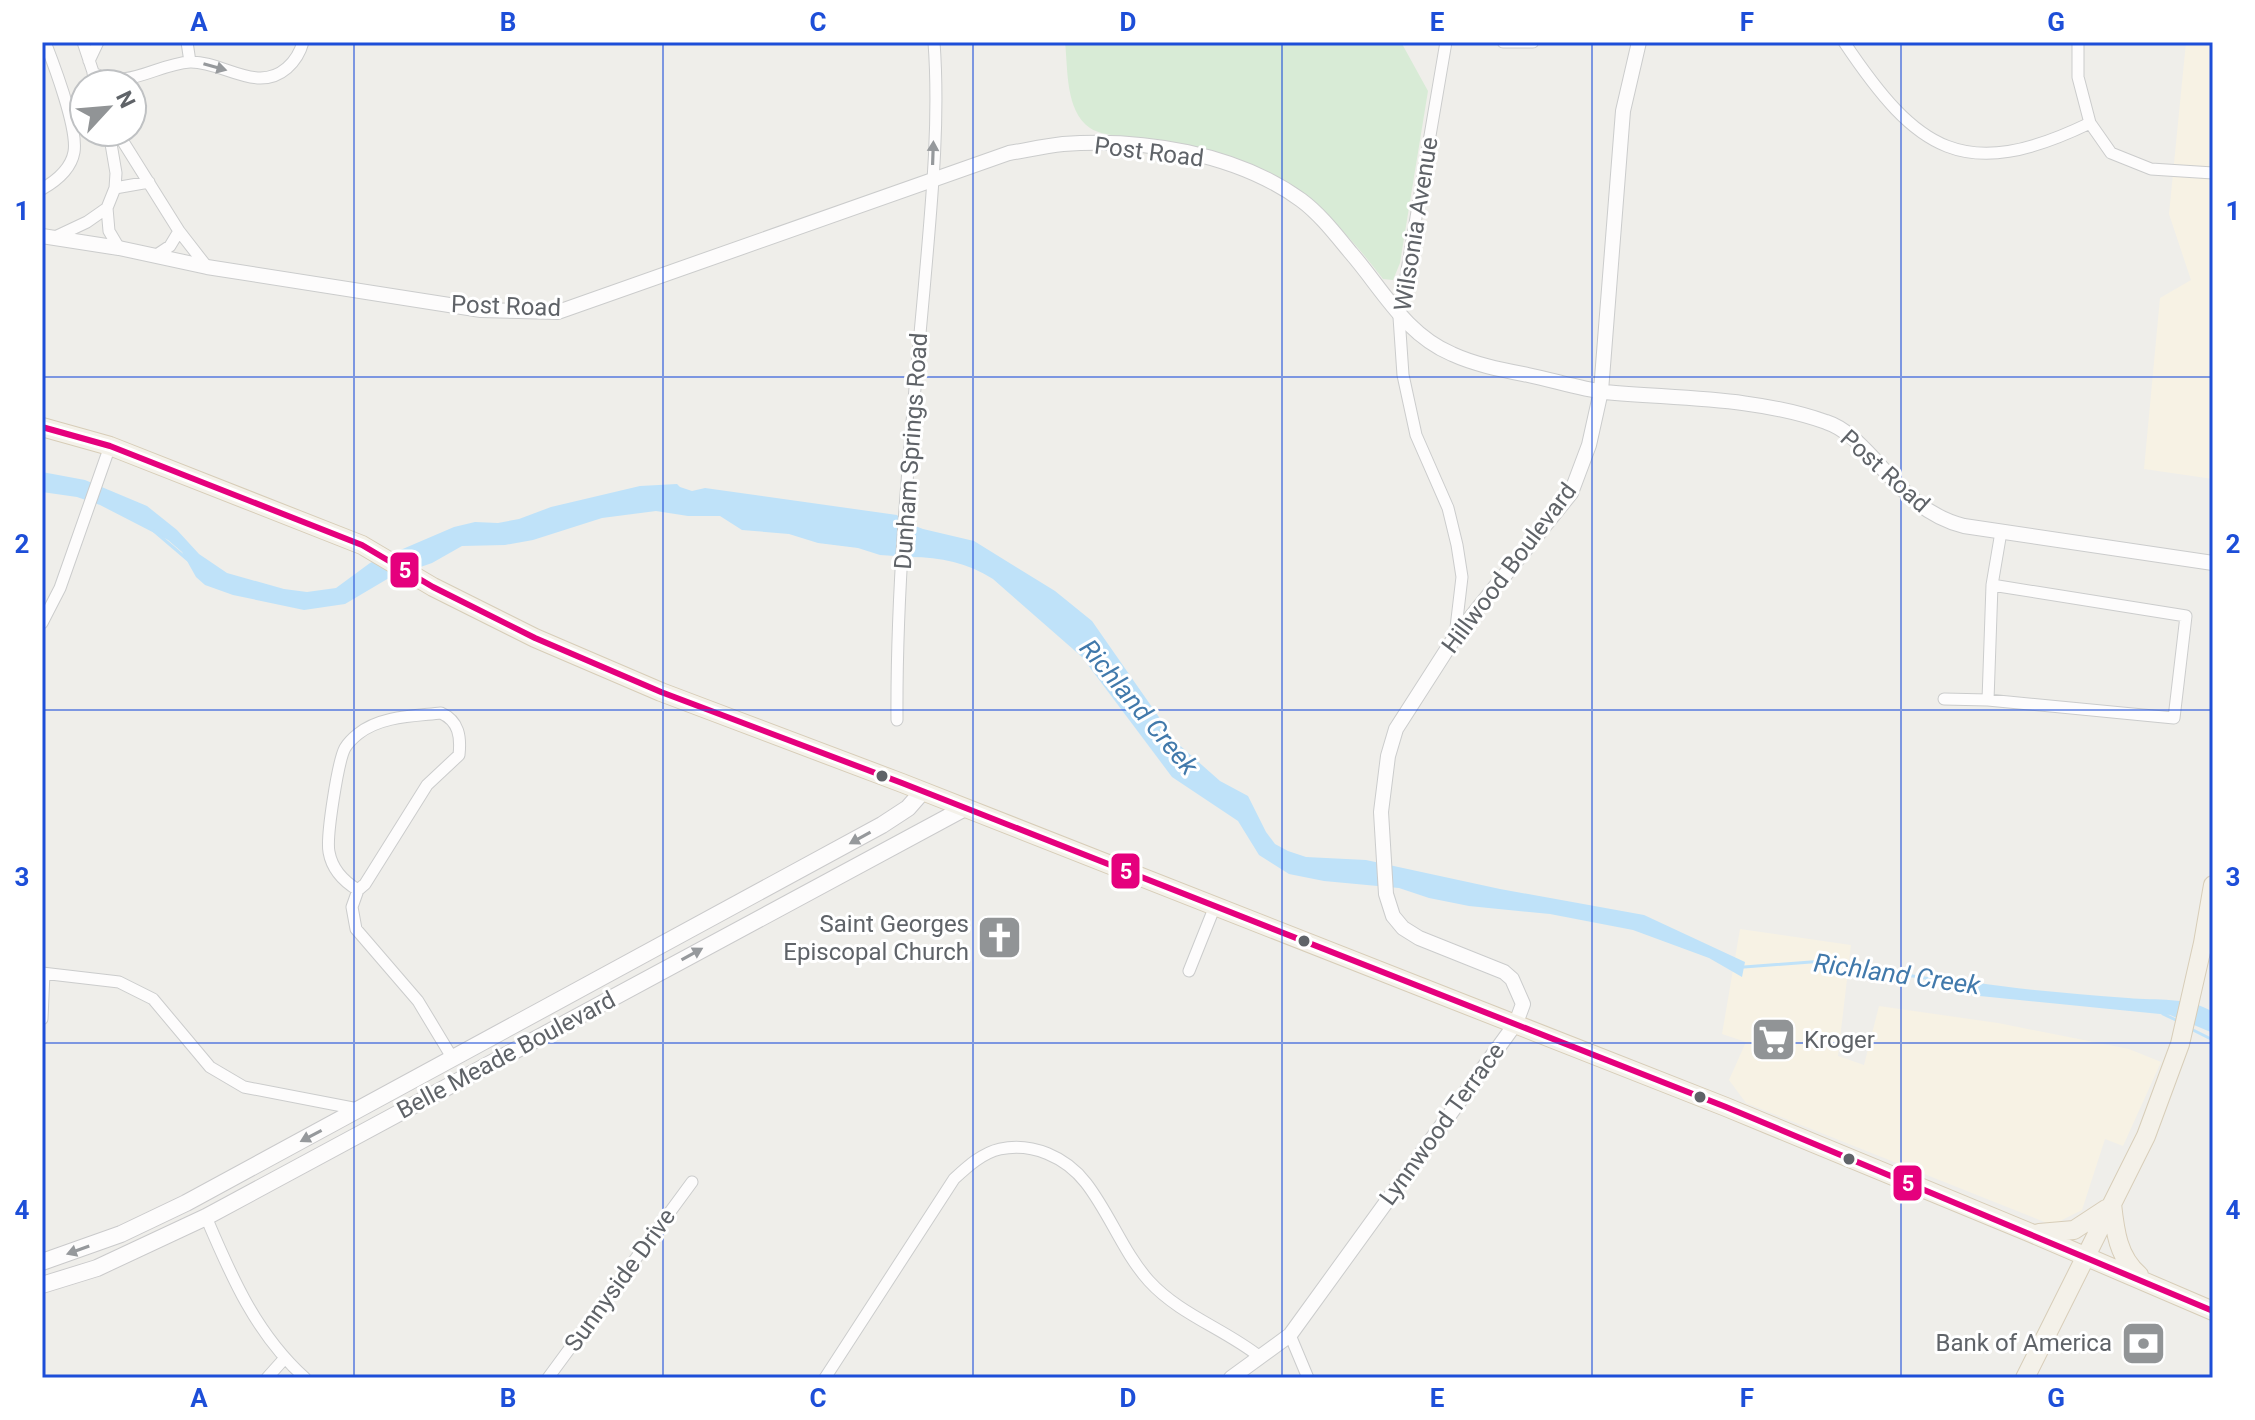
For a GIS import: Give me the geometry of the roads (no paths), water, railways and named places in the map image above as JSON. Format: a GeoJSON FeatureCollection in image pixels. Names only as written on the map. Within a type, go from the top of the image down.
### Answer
{"type":"FeatureCollection","features":[{"type":"Feature","properties":{"kind":"main road"},"geometry":{"type":"LineString","coordinates":[[42,427],[110,446],[362,545],[433,587],[535,638],[661,692],[1516,1023],[2087,1256],[2213,1311]]}},
{"type":"Feature","properties":{"kind":"main road","name":"Belle Meade Boulevard"},"geometry":{"type":"LineString","coordinates":[[42,1262],[121,1234],[199,1196],[832,853],[908,808],[922,792]]}},
{"type":"Feature","properties":{"kind":"main road","name":"Belle Meade Boulevard"},"geometry":{"type":"LineString","coordinates":[[44,1281],[110,1263],[206,1217],[963,809]]}},
{"type":"Feature","properties":{"kind":"main road"},"geometry":{"type":"LineString","coordinates":[[832,853],[842,872]]}},
{"type":"Feature","properties":{"kind":"main road"},"geometry":{"type":"LineString","coordinates":[[2025,1378],[2146,1136],[2169,1077],[2180,1044],[2213,885]]}},
{"type":"Feature","properties":{"kind":"main road"},"geometry":{"type":"LineString","coordinates":[[761,891],[770,911]]}},
{"type":"Feature","properties":{"kind":"main road"},"geometry":{"type":"LineString","coordinates":[[656,949],[665,968]]}},
{"type":"Feature","properties":{"kind":"main road"},"geometry":{"type":"LineString","coordinates":[[453,1059],[463,1077]]}},
{"type":"Feature","properties":{"kind":"main road"},"geometry":{"type":"LineString","coordinates":[[360,1110],[369,1128]]}},
{"type":"Feature","properties":{"kind":"main road"},"geometry":{"type":"LineString","coordinates":[[199,1196],[206,1217]]}},
{"type":"Feature","properties":{"kind":"main road"},"geometry":{"type":"LineString","coordinates":[[2031,1233],[2074,1230],[2112,1204]]}},
{"type":"Feature","properties":{"kind":"main road"},"geometry":{"type":"LineString","coordinates":[[2112,1204],[2121,1251],[2136,1273],[2151,1284]]}},
{"type":"Feature","properties":{"kind":"street"},"geometry":{"type":"LineString","coordinates":[[83,42],[91,68]]}},
{"type":"Feature","properties":{"kind":"street"},"geometry":{"type":"LineString","coordinates":[[89,61],[98,42]]}},
{"type":"Feature","properties":{"kind":"street"},"geometry":{"type":"LineString","coordinates":[[187,42],[190,62]]}},
{"type":"Feature","properties":{"kind":"street"},"geometry":{"type":"LineString","coordinates":[[148,77],[190,62],[249,77],[267,78],[288,67],[300,54],[303,42]]}},
{"type":"Feature","properties":{"kind":"street","name":"Dunham Springs Road"},"geometry":{"type":"LineString","coordinates":[[897,720],[904,516],[933,182],[937,94],[934,42]]}},
{"type":"Feature","properties":{"kind":"street","name":"Wilsonia Avenue"},"geometry":{"type":"LineString","coordinates":[[1446,42],[1399,317],[1403,375],[1416,435],[1448,508],[1457,545],[1462,577],[1455,637]]}},
{"type":"Feature","properties":{"kind":"street"},"geometry":{"type":"LineString","coordinates":[[1503,42],[1533,42]]}},
{"type":"Feature","properties":{"kind":"street","name":"Hillwood Boulevard"},"geometry":{"type":"LineString","coordinates":[[1386,894],[1381,812],[1388,756],[1396,729],[1455,637],[1571,493],[1589,445],[1601,391],[1623,111],[1639,42]]}},
{"type":"Feature","properties":{"kind":"street"},"geometry":{"type":"LineString","coordinates":[[1844,42],[1902,118],[1937,143],[1976,155],[2006,153],[2054,141],[2090,123]]}},
{"type":"Feature","properties":{"kind":"street"},"geometry":{"type":"LineString","coordinates":[[2078,42],[2078,77],[2090,123],[2111,153],[2151,169],[2213,173]]}},
{"type":"Feature","properties":{"kind":"street"},"geometry":{"type":"LineString","coordinates":[[42,189],[62,175],[75,151],[49,43]]}},
{"type":"Feature","properties":{"kind":"street","name":"Post Road"},"geometry":{"type":"LineString","coordinates":[[48,237],[207,267],[481,310],[558,312],[1009,153],[1064,144],[1129,144],[1210,158],[1259,177],[1301,201],[1333,231],[1372,277],[1399,317],[1425,340],[1453,355],[1491,367],[1601,391],[1772,405],[1831,423],[1859,443],[1910,498],[1934,516],[1964,526],[2213,563]]}},
{"type":"Feature","properties":{"kind":"street"},"geometry":{"type":"LineString","coordinates":[[116,148],[115,188],[107,208],[109,231],[119,248]]}},
{"type":"Feature","properties":{"kind":"street"},"geometry":{"type":"LineString","coordinates":[[126,148],[179,231],[207,267]]}},
{"type":"Feature","properties":{"kind":"street"},"geometry":{"type":"LineString","coordinates":[[115,188],[149,182]]}},
{"type":"Feature","properties":{"kind":"street"},"geometry":{"type":"LineString","coordinates":[[48,237],[107,208]]}},
{"type":"Feature","properties":{"kind":"street"},"geometry":{"type":"LineString","coordinates":[[155,256],[170,246],[179,231]]}},
{"type":"Feature","properties":{"kind":"street"},"geometry":{"type":"LineString","coordinates":[[42,623],[60,588],[110,446]]}},
{"type":"Feature","properties":{"kind":"street"},"geometry":{"type":"LineString","coordinates":[[1988,700],[1992,585],[2001,532]]}},
{"type":"Feature","properties":{"kind":"street"},"geometry":{"type":"LineString","coordinates":[[1944,699],[1988,700],[2174,718],[2186,616],[1992,585]]}},
{"type":"Feature","properties":{"kind":"street"},"geometry":{"type":"LineString","coordinates":[[358,890],[345,883],[328,850],[337,775],[345,747],[364,729],[392,718],[441,713],[449,716],[459,734],[459,755],[427,785],[365,884],[358,890],[352,907],[356,929],[418,1001],[453,1059]]}},
{"type":"Feature","properties":{"kind":"street","name":"Lynnwood Terrace"},"geometry":{"type":"LineString","coordinates":[[1231,1378],[1290,1335],[1516,1023],[1523,1004],[1512,979],[1504,972],[1408,932],[1393,916],[1386,894]]}},
{"type":"Feature","properties":{"kind":"street"},"geometry":{"type":"LineString","coordinates":[[1189,971],[1215,906]]}},
{"type":"Feature","properties":{"kind":"street"},"geometry":{"type":"LineString","coordinates":[[42,1019],[43,973],[119,982],[153,999],[210,1067],[244,1087],[360,1110]]}},
{"type":"Feature","properties":{"kind":"street"},"geometry":{"type":"LineString","coordinates":[[825,1378],[954,1179],[973,1162],[998,1150],[1027,1147],[1068,1164],[1087,1183],[1130,1256],[1172,1303],[1239,1340],[1260,1357]]}},
{"type":"Feature","properties":{"kind":"street","name":"Sunnyside Drive"},"geometry":{"type":"LineString","coordinates":[[548,1378],[692,1182]]}},
{"type":"Feature","properties":{"kind":"street"},"geometry":{"type":"LineString","coordinates":[[206,1217],[232,1278],[256,1322],[284,1359],[305,1378]]}},
{"type":"Feature","properties":{"kind":"street"},"geometry":{"type":"LineString","coordinates":[[1290,1335],[1308,1378]]}},
{"type":"Feature","properties":{"kind":"street"},"geometry":{"type":"LineString","coordinates":[[267,1378],[284,1359]]}},
{"type":"Feature","properties":{"kind":"water"},"geometry":{"type":"Polygon","coordinates":[[[42,472],[85,480],[147,506],[177,530],[199,554],[227,573],[307,592],[336,588],[370,563],[454,527],[519,519],[551,507],[640,486],[677,484],[692,491],[705,488],[897,515],[902,521],[923,529],[974,541],[1055,591],[1092,621],[1177,743],[1220,781],[1248,796],[1275,844],[1306,857],[1366,860],[1500,889],[1644,915],[1745,962],[1742,977],[1709,958],[1633,930],[1550,914],[1469,906],[1399,888],[1324,881],[1289,874],[1259,855],[1238,821],[1172,777],[1082,657],[993,579],[964,565],[911,557],[907,552],[900,551],[895,556],[880,555],[789,534],[742,530],[720,516],[688,516],[656,511],[602,518],[533,540],[505,545],[462,546],[432,563],[389,578],[345,604],[304,610],[233,595],[205,585],[196,577],[182,552],[168,540],[100,505],[77,497],[42,492],[42,472]]]}},
{"type":"Feature","properties":{"kind":"water"},"geometry":{"type":"Polygon","coordinates":[[[1972,982],[2050,992],[2193,1003],[2213,1012],[2213,1033],[2170,1015],[1970,995],[1972,982]]]}},
{"type":"Feature","properties":{"kind":"waterway","name":"Richland Creek"},"geometry":{"type":"LineString","coordinates":[[154,531],[188,560]]}},
{"type":"Feature","properties":{"kind":"waterway","name":"Richland Creek"},"geometry":{"type":"LineString","coordinates":[[1744,967],[1824,961]]}},
{"type":"Feature","properties":{"kind":"waterway","name":"Richland Creek"},"geometry":{"type":"LineString","coordinates":[[1851,966],[1974,986]]}},
{"type":"Feature","properties":{"kind":"waterway","name":"Richland Creek"},"geometry":{"type":"LineString","coordinates":[[2163,1014],[2178,1021]]}},
{"type":"Feature","properties":{"kind":"waterway","name":"Richland Creek"},"geometry":{"type":"LineString","coordinates":[[2191,1029],[2213,1040]]}},
{"type":"Feature","properties":{"kind":"place","name":"Saint Georges Episcopal Church"},"geometry":{"type":"Point","coordinates":[1000,938]}},
{"type":"Feature","properties":{"kind":"place","name":"Kroger"},"geometry":{"type":"Point","coordinates":[1773,1040]}},
{"type":"Feature","properties":{"kind":"place","name":"Bank of America"},"geometry":{"type":"Point","coordinates":[2143,1343]}}]}
